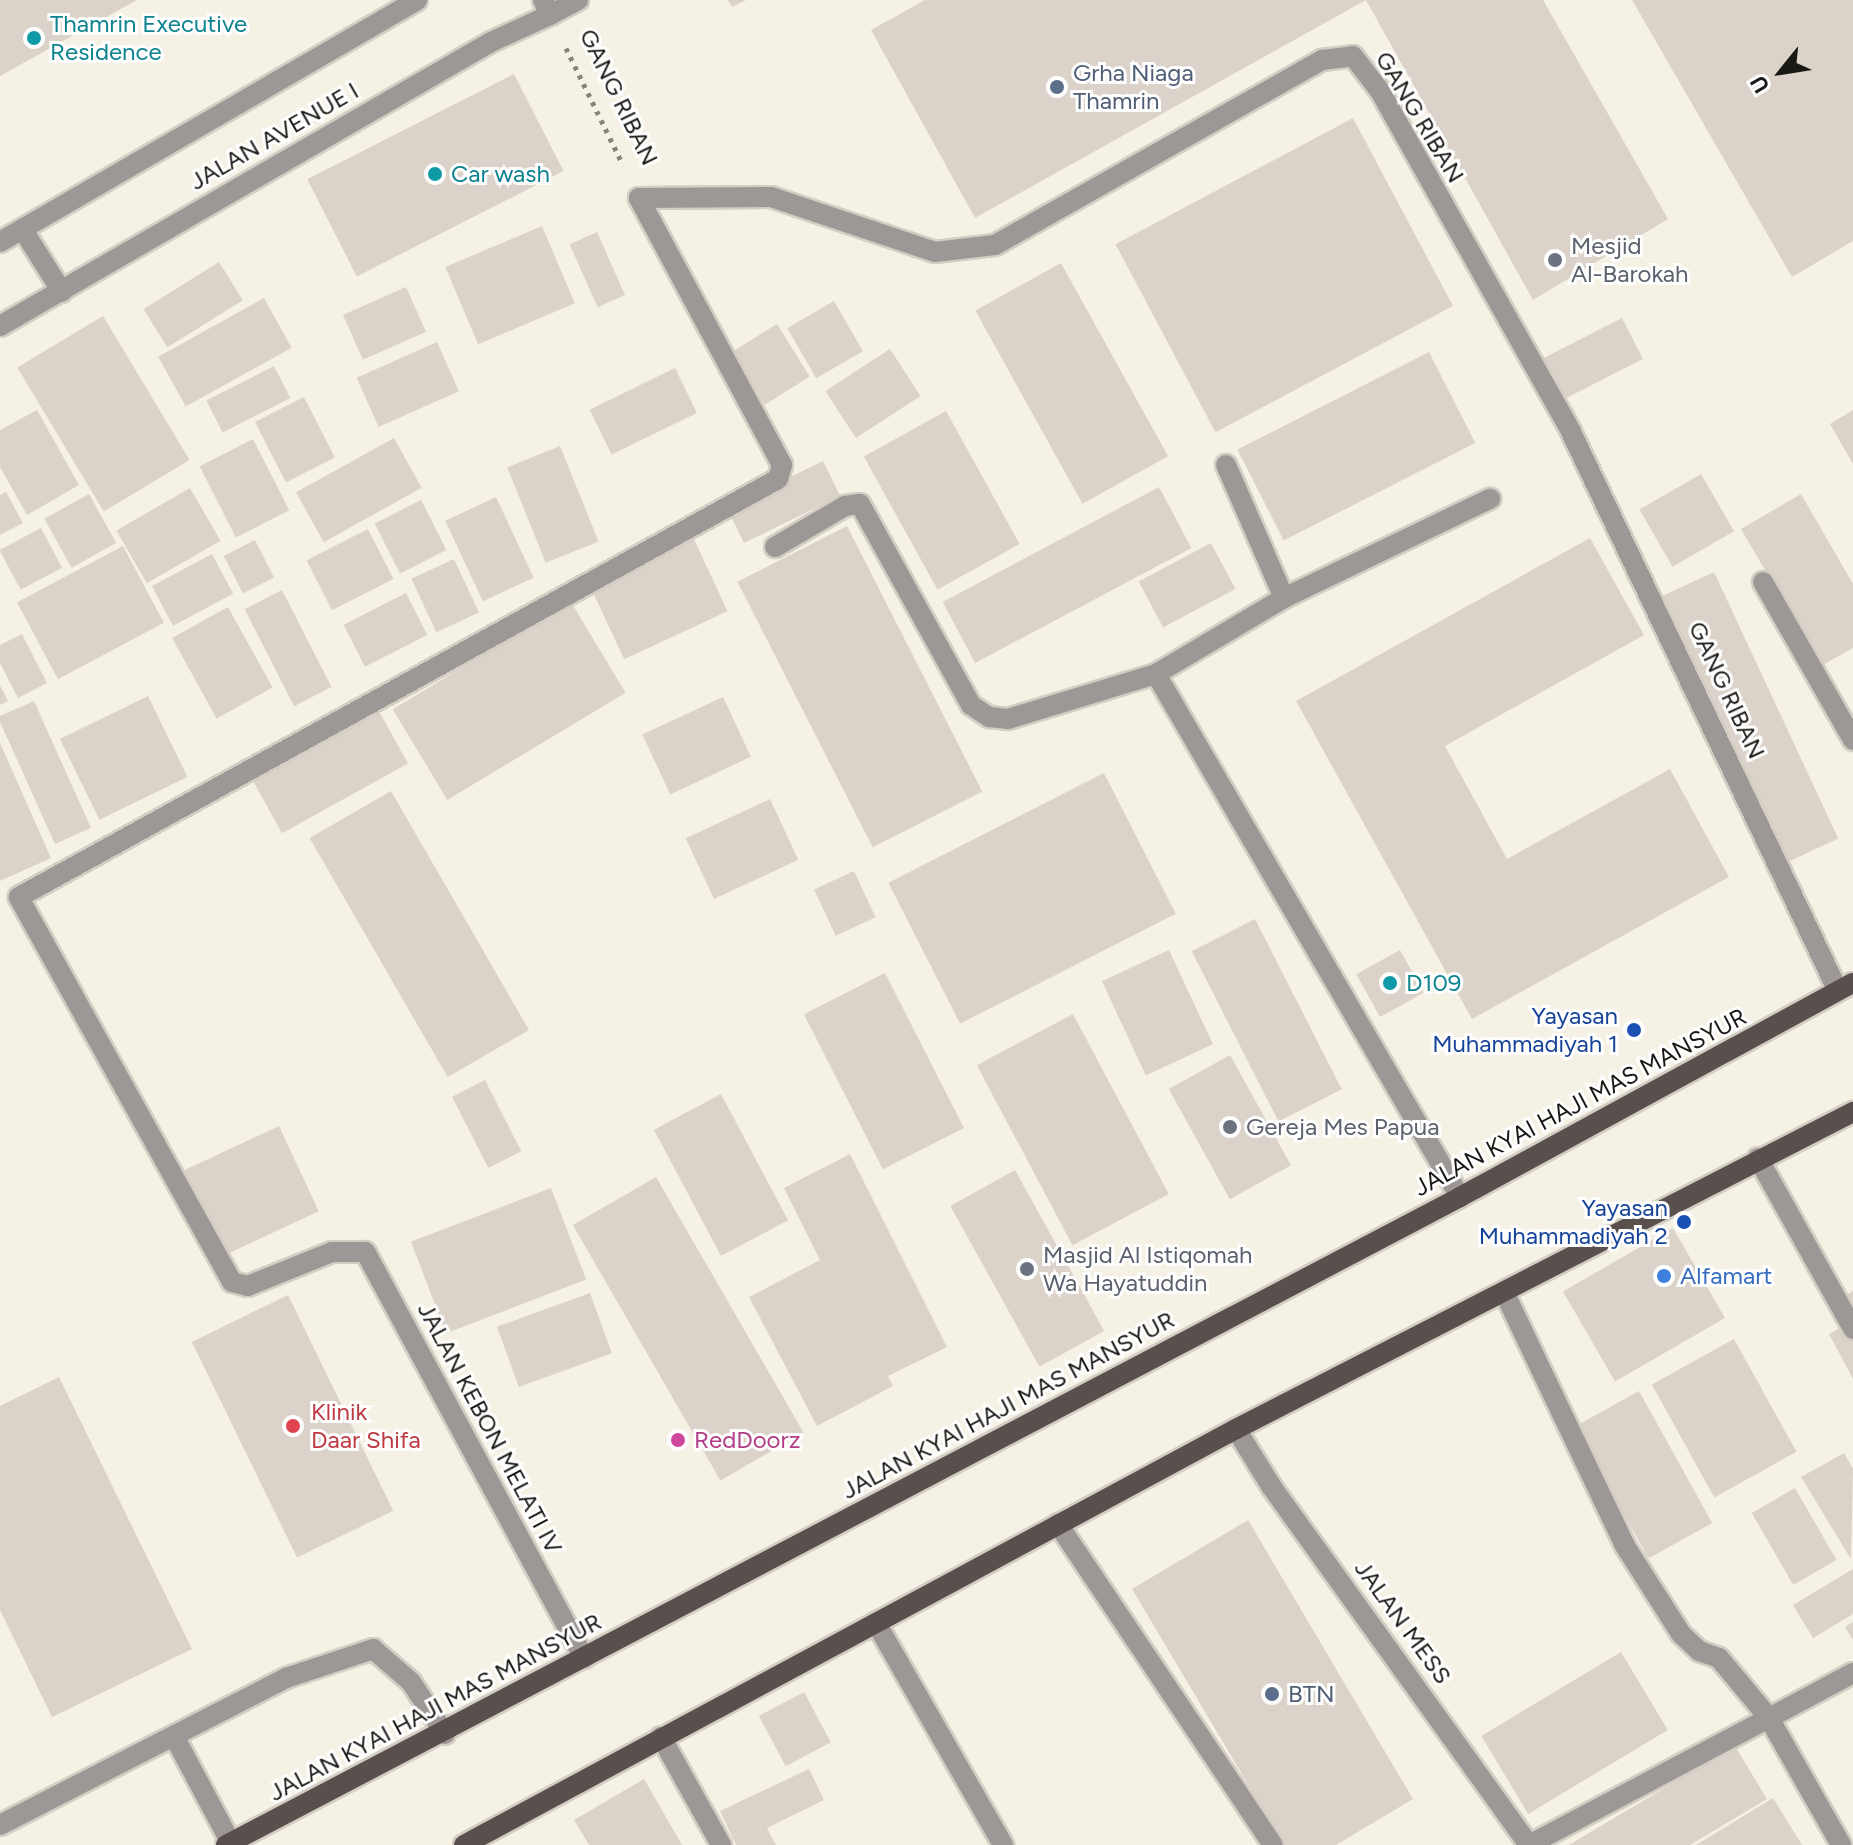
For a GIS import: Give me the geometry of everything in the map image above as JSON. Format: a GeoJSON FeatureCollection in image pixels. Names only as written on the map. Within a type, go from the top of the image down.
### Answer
{"type":"FeatureCollection","features":[{"type":"Feature","properties":{"kind":"main road","name":"JALAN KYAI HAJI MAS MANSYUR"},"geometry":{"type":"LineString","coordinates":[[229,1844],[445,1734],[1460,1197],[1846,987]]}},
{"type":"Feature","properties":{"kind":"main road"},"geometry":{"type":"LineString","coordinates":[[464,1845],[1236,1429],[1758,1158],[1853,1112]]}},
{"type":"Feature","properties":{"kind":"street","name":"JALAN AVENUE I"},"geometry":{"type":"LineString","coordinates":[[0,242],[417,0]]}},
{"type":"Feature","properties":{"kind":"street","name":"JALAN AVENUE I"},"geometry":{"type":"LineString","coordinates":[[0,326],[547,8],[578,0]]}},
{"type":"Feature","properties":{"kind":"street","name":"GANG RIBAN"},"geometry":{"type":"LineString","coordinates":[[639,198],[771,197],[935,252],[995,245],[1322,60],[1353,56],[1380,91],[1571,432],[1846,987]]}},
{"type":"Feature","properties":{"kind":"street","name":"JALAN KEBON MELATI IV"},"geometry":{"type":"LineString","coordinates":[[584,1658],[365,1252],[332,1252],[248,1286],[232,1282],[19,897],[778,479],[782,465],[639,198]]}},
{"type":"Feature","properties":{"kind":"street"},"geometry":{"type":"LineString","coordinates":[[0,230],[23,230],[62,292]]}},
{"type":"Feature","properties":{"kind":"street"},"geometry":{"type":"LineString","coordinates":[[1226,465],[1284,598]]}},
{"type":"Feature","properties":{"kind":"street"},"geometry":{"type":"LineString","coordinates":[[775,547],[845,506],[860,504],[971,705],[989,717],[1008,719],[1156,674],[1284,598],[1490,499]]}},
{"type":"Feature","properties":{"kind":"street"},"geometry":{"type":"LineString","coordinates":[[1763,582],[1853,740]]}},
{"type":"Feature","properties":{"kind":"street"},"geometry":{"type":"LineString","coordinates":[[1156,674],[1460,1197]]}},
{"type":"Feature","properties":{"kind":"street"},"geometry":{"type":"LineString","coordinates":[[1758,1158],[1853,1329]]}},
{"type":"Feature","properties":{"kind":"street"},"geometry":{"type":"LineString","coordinates":[[1504,1292],[1625,1546],[1681,1634],[1699,1651],[1719,1658],[1769,1718],[1841,1845]]}},
{"type":"Feature","properties":{"kind":"street","name":"JALAN MESS"},"geometry":{"type":"LineString","coordinates":[[1236,1429],[1271,1486],[1529,1845]]}},
{"type":"Feature","properties":{"kind":"street"},"geometry":{"type":"LineString","coordinates":[[1058,1524],[1273,1845]]}},
{"type":"Feature","properties":{"kind":"street"},"geometry":{"type":"LineString","coordinates":[[876,1623],[1003,1845]]}},
{"type":"Feature","properties":{"kind":"street"},"geometry":{"type":"LineString","coordinates":[[0,1825],[286,1678],[373,1649],[411,1682],[445,1734]]}},
{"type":"Feature","properties":{"kind":"street"},"geometry":{"type":"LineString","coordinates":[[1529,1845],[1853,1673]]}},
{"type":"Feature","properties":{"kind":"street"},"geometry":{"type":"LineString","coordinates":[[174,1736],[229,1844]]}},
{"type":"Feature","properties":{"kind":"street"},"geometry":{"type":"LineString","coordinates":[[661,1737],[721,1845]]}},
{"type":"Feature","properties":{"kind":"path","name":"GANG RIBAN"},"geometry":{"type":"LineString","coordinates":[[547,8],[639,198]]}},
{"type":"Feature","properties":{"kind":"building","name":"Thamrin Executive Residence"},"geometry":{"type":"Polygon","coordinates":[[[0,0],[137,0],[0,76],[0,0]]]}},
{"type":"Feature","properties":{"kind":"building"},"geometry":{"type":"Polygon","coordinates":[[[728,0],[746,0],[732,7],[728,0]]]}},
{"type":"Feature","properties":{"kind":"building","name":"Grha Niaga Thamrin"},"geometry":{"type":"Polygon","coordinates":[[[925,0],[1366,0],[975,218],[871,30],[925,0]]]}},
{"type":"Feature","properties":{"kind":"building"},"geometry":{"type":"Polygon","coordinates":[[[1366,0],[1543,0],[1668,219],[1533,300],[1366,0]]]}},
{"type":"Feature","properties":{"kind":"building"},"geometry":{"type":"Polygon","coordinates":[[[1632,0],[1853,0],[1853,241],[1792,277],[1632,0]]]}},
{"type":"Feature","properties":{"kind":"building","name":"Car wash"},"geometry":{"type":"Polygon","coordinates":[[[514,74],[563,171],[357,276],[307,179],[514,74]]]}},
{"type":"Feature","properties":{"kind":"building"},"geometry":{"type":"Polygon","coordinates":[[[1353,118],[1453,306],[1215,432],[1115,244],[1353,118]]]}},
{"type":"Feature","properties":{"kind":"building"},"geometry":{"type":"Polygon","coordinates":[[[542,226],[575,303],[478,344],[445,267],[542,226]]]}},
{"type":"Feature","properties":{"kind":"building"},"geometry":{"type":"Polygon","coordinates":[[[597,232],[625,295],[598,307],[570,244],[597,232]]]}},
{"type":"Feature","properties":{"kind":"building"},"geometry":{"type":"Polygon","coordinates":[[[219,262],[243,300],[167,347],[144,309],[219,262]]]}},
{"type":"Feature","properties":{"kind":"building"},"geometry":{"type":"Polygon","coordinates":[[[1061,263],[1168,456],[1082,504],[975,311],[1061,263]]]}},
{"type":"Feature","properties":{"kind":"building"},"geometry":{"type":"Polygon","coordinates":[[[406,287],[426,332],[363,360],[343,315],[406,287]]]}},
{"type":"Feature","properties":{"kind":"building"},"geometry":{"type":"Polygon","coordinates":[[[264,298],[292,348],[186,407],[158,357],[264,298]]]}},
{"type":"Feature","properties":{"kind":"building"},"geometry":{"type":"Polygon","coordinates":[[[834,301],[863,351],[816,378],[787,328],[834,301]]]}},
{"type":"Feature","properties":{"kind":"building"},"geometry":{"type":"Polygon","coordinates":[[[103,316],[190,460],[104,512],[17,368],[103,316]]]}},
{"type":"Feature","properties":{"kind":"building"},"geometry":{"type":"Polygon","coordinates":[[[1622,318],[1643,359],[1559,402],[1538,361],[1622,318]]]}},
{"type":"Feature","properties":{"kind":"building"},"geometry":{"type":"Polygon","coordinates":[[[777,324],[810,377],[765,405],[732,352],[777,324]]]}},
{"type":"Feature","properties":{"kind":"building"},"geometry":{"type":"Polygon","coordinates":[[[437,342],[459,391],[379,427],[357,378],[437,342]]]}},
{"type":"Feature","properties":{"kind":"building"},"geometry":{"type":"Polygon","coordinates":[[[890,349],[920,396],[856,438],[825,391],[890,349]]]}},
{"type":"Feature","properties":{"kind":"building"},"geometry":{"type":"Polygon","coordinates":[[[1429,352],[1475,443],[1284,540],[1237,450],[1429,352]]]}},
{"type":"Feature","properties":{"kind":"building"},"geometry":{"type":"Polygon","coordinates":[[[274,366],[290,398],[223,433],[206,401],[274,366]]]}},
{"type":"Feature","properties":{"kind":"building"},"geometry":{"type":"Polygon","coordinates":[[[675,368],[697,413],[612,455],[590,410],[675,368]]]}},
{"type":"Feature","properties":{"kind":"building"},"geometry":{"type":"Polygon","coordinates":[[[304,397],[335,458],[286,483],[255,422],[304,397]]]}},
{"type":"Feature","properties":{"kind":"building"},"geometry":{"type":"Polygon","coordinates":[[[37,410],[79,485],[27,515],[0,467],[0,430],[37,410]]]}},
{"type":"Feature","properties":{"kind":"building"},"geometry":{"type":"Polygon","coordinates":[[[1853,410],[1853,464],[1830,424],[1853,410]]]}},
{"type":"Feature","properties":{"kind":"building"},"geometry":{"type":"Polygon","coordinates":[[[946,411],[1020,544],[937,590],[864,457],[946,411]]]}},
{"type":"Feature","properties":{"kind":"building"},"geometry":{"type":"Polygon","coordinates":[[[394,438],[422,488],[324,542],[296,492],[394,438]]]}},
{"type":"Feature","properties":{"kind":"building"},"geometry":{"type":"Polygon","coordinates":[[[253,439],[289,510],[236,538],[200,466],[253,439]]]}},
{"type":"Feature","properties":{"kind":"building"},"geometry":{"type":"Polygon","coordinates":[[[560,446],[599,541],[546,563],[507,467],[560,446]]]}},
{"type":"Feature","properties":{"kind":"building"},"geometry":{"type":"Polygon","coordinates":[[[823,461],[840,496],[744,543],[727,508],[823,461]]]}},
{"type":"Feature","properties":{"kind":"building"},"geometry":{"type":"Polygon","coordinates":[[[1701,474],[1734,531],[1673,567],[1640,510],[1701,474]]]}},
{"type":"Feature","properties":{"kind":"building"},"geometry":{"type":"Polygon","coordinates":[[[1159,487],[1191,548],[975,663],[943,602],[1159,487]]]}},
{"type":"Feature","properties":{"kind":"building"},"geometry":{"type":"Polygon","coordinates":[[[190,488],[220,541],[147,583],[116,530],[190,488]]]}},
{"type":"Feature","properties":{"kind":"building"},"geometry":{"type":"Polygon","coordinates":[[[6,492],[23,523],[0,535],[0,495],[6,492]]]}},
{"type":"Feature","properties":{"kind":"building"},"geometry":{"type":"Polygon","coordinates":[[[89,494],[116,543],[72,568],[44,519],[89,494]]]}},
{"type":"Feature","properties":{"kind":"building"},"geometry":{"type":"Polygon","coordinates":[[[1801,494],[1853,584],[1853,648],[1821,666],[1741,529],[1801,494]]]}},
{"type":"Feature","properties":{"kind":"building"},"geometry":{"type":"Polygon","coordinates":[[[496,497],[534,578],[483,601],[445,521],[496,497]]]}},
{"type":"Feature","properties":{"kind":"building"},"geometry":{"type":"Polygon","coordinates":[[[421,500],[446,550],[400,574],[375,524],[421,500]]]}},
{"type":"Feature","properties":{"kind":"building"},"geometry":{"type":"Polygon","coordinates":[[[847,526],[982,792],[873,847],[737,582],[847,526]]]}},
{"type":"Feature","properties":{"kind":"building"},"geometry":{"type":"Polygon","coordinates":[[[41,528],[62,568],[21,590],[0,550],[41,528]]]}},
{"type":"Feature","properties":{"kind":"building"},"geometry":{"type":"Polygon","coordinates":[[[368,529],[393,579],[332,610],[307,560],[368,529]]]}},
{"type":"Feature","properties":{"kind":"building"},"geometry":{"type":"Polygon","coordinates":[[[692,535],[727,611],[624,659],[589,583],[692,535]]]}},
{"type":"Feature","properties":{"kind":"building"},"geometry":{"type":"Polygon","coordinates":[[[1590,538],[1644,635],[1445,746],[1507,859],[1670,769],[1729,877],[1472,1019],[1296,701],[1590,538]]]}},
{"type":"Feature","properties":{"kind":"building"},"geometry":{"type":"Polygon","coordinates":[[[255,540],[274,577],[243,593],[224,556],[255,540]]]}},
{"type":"Feature","properties":{"kind":"building"},"geometry":{"type":"Polygon","coordinates":[[[1211,543],[1235,589],[1163,627],[1139,581],[1211,543]]]}},
{"type":"Feature","properties":{"kind":"building"},"geometry":{"type":"Polygon","coordinates":[[[123,546],[164,623],[58,679],[17,602],[123,546]]]}},
{"type":"Feature","properties":{"kind":"building"},"geometry":{"type":"Polygon","coordinates":[[[212,554],[233,594],[173,626],[152,586],[212,554]]]}},
{"type":"Feature","properties":{"kind":"building"},"geometry":{"type":"Polygon","coordinates":[[[454,559],[479,612],[436,632],[411,579],[454,559]]]}},
{"type":"Feature","properties":{"kind":"building"},"geometry":{"type":"Polygon","coordinates":[[[1714,572],[1838,838],[1783,864],[1659,598],[1714,572]]]}},
{"type":"Feature","properties":{"kind":"building"},"geometry":{"type":"Polygon","coordinates":[[[282,590],[331,687],[294,706],[245,609],[282,590]]]}},
{"type":"Feature","properties":{"kind":"building"},"geometry":{"type":"Polygon","coordinates":[[[406,593],[427,635],[365,667],[344,625],[406,593]]]}},
{"type":"Feature","properties":{"kind":"building"},"geometry":{"type":"Polygon","coordinates":[[[571,602],[626,693],[447,800],[393,709],[571,602]]]}},
{"type":"Feature","properties":{"kind":"building"},"geometry":{"type":"Polygon","coordinates":[[[228,607],[273,687],[217,718],[172,638],[228,607]]]}},
{"type":"Feature","properties":{"kind":"building"},"geometry":{"type":"Polygon","coordinates":[[[22,634],[47,683],[18,698],[0,663],[0,645],[22,634]]]}},
{"type":"Feature","properties":{"kind":"building"},"geometry":{"type":"Polygon","coordinates":[[[0,685],[8,701],[0,705],[0,685]]]}},
{"type":"Feature","properties":{"kind":"building"},"geometry":{"type":"Polygon","coordinates":[[[148,696],[187,777],[99,820],[60,739],[148,696]]]}},
{"type":"Feature","properties":{"kind":"building"},"geometry":{"type":"Polygon","coordinates":[[[723,697],[751,757],[670,794],[642,735],[723,697]]]}},
{"type":"Feature","properties":{"kind":"building"},"geometry":{"type":"Polygon","coordinates":[[[34,701],[91,828],[55,844],[0,722],[0,716],[34,701]]]}},
{"type":"Feature","properties":{"kind":"building"},"geometry":{"type":"Polygon","coordinates":[[[375,704],[408,763],[282,833],[249,774],[375,704]]]}},
{"type":"Feature","properties":{"kind":"building"},"geometry":{"type":"Polygon","coordinates":[[[0,743],[51,858],[0,881],[0,743]]]}},
{"type":"Feature","properties":{"kind":"building"},"geometry":{"type":"Polygon","coordinates":[[[1104,773],[1176,914],[960,1024],[888,883],[1104,773]]]}},
{"type":"Feature","properties":{"kind":"building"},"geometry":{"type":"Polygon","coordinates":[[[391,791],[529,1030],[448,1077],[310,838],[391,791]]]}},
{"type":"Feature","properties":{"kind":"building"},"geometry":{"type":"Polygon","coordinates":[[[770,799],[798,860],[714,899],[686,838],[770,799]]]}},
{"type":"Feature","properties":{"kind":"building"},"geometry":{"type":"Polygon","coordinates":[[[854,871],[876,917],[836,936],[814,890],[854,871]]]}},
{"type":"Feature","properties":{"kind":"building"},"geometry":{"type":"Polygon","coordinates":[[[1255,919],[1342,1089],[1278,1121],[1192,951],[1255,919]]]}},
{"type":"Feature","properties":{"kind":"building"},"geometry":{"type":"Polygon","coordinates":[[[1169,950],[1213,1044],[1146,1076],[1102,981],[1169,950]]]}},
{"type":"Feature","properties":{"kind":"building","name":"D109"},"geometry":{"type":"Polygon","coordinates":[[[1400,950],[1424,993],[1380,1017],[1356,974],[1400,950]]]}},
{"type":"Feature","properties":{"kind":"building"},"geometry":{"type":"Polygon","coordinates":[[[885,973],[964,1128],[883,1169],[804,1014],[885,973]]]}},
{"type":"Feature","properties":{"kind":"building"},"geometry":{"type":"Polygon","coordinates":[[[1073,1014],[1169,1194],[1073,1245],[977,1065],[1073,1014]]]}},
{"type":"Feature","properties":{"kind":"building","name":"Gereja Mes Papua"},"geometry":{"type":"Polygon","coordinates":[[[1230,1055],[1291,1165],[1230,1199],[1169,1089],[1230,1055]]]}},
{"type":"Feature","properties":{"kind":"building"},"geometry":{"type":"Polygon","coordinates":[[[485,1080],[521,1151],[488,1168],[452,1097],[485,1080]]]}},
{"type":"Feature","properties":{"kind":"building"},"geometry":{"type":"Polygon","coordinates":[[[721,1094],[788,1220],[721,1256],[654,1130],[721,1094]]]}},
{"type":"Feature","properties":{"kind":"building"},"geometry":{"type":"Polygon","coordinates":[[[279,1126],[319,1211],[224,1255],[185,1170],[279,1126]]]}},
{"type":"Feature","properties":{"kind":"building"},"geometry":{"type":"Polygon","coordinates":[[[850,1154],[947,1347],[888,1376],[893,1386],[817,1426],[749,1297],[820,1260],[784,1188],[850,1154]]]}},
{"type":"Feature","properties":{"kind":"building","name":"Masjid Al Istiqomah Wa Hayatuddin"},"geometry":{"type":"Polygon","coordinates":[[[1015,1170],[1104,1331],[1039,1367],[950,1206],[1015,1170]]]}},
{"type":"Feature","properties":{"kind":"building"},"geometry":{"type":"Polygon","coordinates":[[[656,1177],[804,1432],[720,1480],[573,1225],[656,1177]]]}},
{"type":"Feature","properties":{"kind":"building"},"geometry":{"type":"Polygon","coordinates":[[[551,1188],[586,1279],[446,1333],[411,1242],[551,1188]]]}},
{"type":"Feature","properties":{"kind":"building"},"geometry":{"type":"Polygon","coordinates":[[[1673,1228],[1725,1318],[1615,1382],[1563,1292],[1673,1228]]]}},
{"type":"Feature","properties":{"kind":"building"},"geometry":{"type":"Polygon","coordinates":[[[1853,1291],[1853,1311],[1845,1296],[1853,1291]]]}},
{"type":"Feature","properties":{"kind":"building"},"geometry":{"type":"Polygon","coordinates":[[[590,1293],[612,1353],[519,1387],[497,1327],[590,1293]]]}},
{"type":"Feature","properties":{"kind":"building","name":"Klinik Daar Shifa"},"geometry":{"type":"Polygon","coordinates":[[[288,1295],[393,1511],[297,1558],[192,1342],[288,1295]]]}},
{"type":"Feature","properties":{"kind":"building"},"geometry":{"type":"Polygon","coordinates":[[[1853,1321],[1853,1379],[1829,1334],[1853,1321]]]}},
{"type":"Feature","properties":{"kind":"building"},"geometry":{"type":"Polygon","coordinates":[[[1734,1339],[1797,1452],[1714,1497],[1652,1385],[1734,1339]]]}},
{"type":"Feature","properties":{"kind":"building"},"geometry":{"type":"Polygon","coordinates":[[[59,1377],[192,1649],[52,1717],[0,1610],[0,1406],[59,1377]]]}},
{"type":"Feature","properties":{"kind":"building"},"geometry":{"type":"Polygon","coordinates":[[[1639,1391],[1712,1523],[1648,1558],[1575,1426],[1639,1391]]]}},
{"type":"Feature","properties":{"kind":"building"},"geometry":{"type":"Polygon","coordinates":[[[1844,1453],[1853,1469],[1851,1559],[1801,1477],[1844,1453]]]}},
{"type":"Feature","properties":{"kind":"building"},"geometry":{"type":"Polygon","coordinates":[[[1795,1488],[1837,1560],[1793,1585],[1752,1513],[1795,1488]]]}},
{"type":"Feature","properties":{"kind":"building","name":"BTN"},"geometry":{"type":"Polygon","coordinates":[[[1248,1520],[1413,1799],[1336,1845],[1284,1845],[1132,1589],[1248,1520]]]}},
{"type":"Feature","properties":{"kind":"building"},"geometry":{"type":"Polygon","coordinates":[[[1853,1569],[1853,1614],[1813,1638],[1793,1605],[1853,1569]]]}},
{"type":"Feature","properties":{"kind":"building"},"geometry":{"type":"Polygon","coordinates":[[[1853,1622],[1853,1640],[1845,1627],[1853,1622]]]}},
{"type":"Feature","properties":{"kind":"building"},"geometry":{"type":"Polygon","coordinates":[[[1621,1652],[1668,1730],[1528,1814],[1481,1736],[1621,1652]]]}},
{"type":"Feature","properties":{"kind":"building"},"geometry":{"type":"Polygon","coordinates":[[[804,1692],[831,1742],[786,1766],[759,1716],[804,1692]]]}},
{"type":"Feature","properties":{"kind":"building"},"geometry":{"type":"Polygon","coordinates":[[[1735,1746],[1767,1799],[1690,1845],[1569,1845],[1735,1746]]]}},
{"type":"Feature","properties":{"kind":"building"},"geometry":{"type":"Polygon","coordinates":[[[809,1769],[824,1800],[767,1828],[776,1845],[736,1845],[720,1811],[809,1769]]]}},
{"type":"Feature","properties":{"kind":"building"},"geometry":{"type":"Polygon","coordinates":[[[644,1779],[682,1845],[589,1845],[574,1820],[644,1779]]]}},
{"type":"Feature","properties":{"kind":"building"},"geometry":{"type":"Polygon","coordinates":[[[1773,1798],[1802,1845],[1696,1845],[1773,1798]]]}},
{"type":"Feature","properties":{"kind":"place","name":"Thamrin Executive Residence"},"geometry":{"type":"Point","coordinates":[34,38]}},
{"type":"Feature","properties":{"kind":"place","name":"Grha Niaga Thamrin"},"geometry":{"type":"Point","coordinates":[1057,87]}},
{"type":"Feature","properties":{"kind":"place","name":"Car wash"},"geometry":{"type":"Point","coordinates":[435,174]}},
{"type":"Feature","properties":{"kind":"place","name":"Mesjid Al-Barokah"},"geometry":{"type":"Point","coordinates":[1555,260]}},
{"type":"Feature","properties":{"kind":"place","name":"D109"},"geometry":{"type":"Point","coordinates":[1390,983]}},
{"type":"Feature","properties":{"kind":"place","name":"Yayasan Muhammadiyah 1"},"geometry":{"type":"Point","coordinates":[1634,1030]}},
{"type":"Feature","properties":{"kind":"place","name":"Gereja Mes Papua"},"geometry":{"type":"Point","coordinates":[1230,1127]}},
{"type":"Feature","properties":{"kind":"place","name":"Yayasan Muhammadiyah 2"},"geometry":{"type":"Point","coordinates":[1684,1222]}},
{"type":"Feature","properties":{"kind":"place","name":"Masjid Al Istiqomah Wa Hayatuddin"},"geometry":{"type":"Point","coordinates":[1027,1269]}},
{"type":"Feature","properties":{"kind":"place","name":"Alfamart"},"geometry":{"type":"Point","coordinates":[1664,1276]}},
{"type":"Feature","properties":{"kind":"place","name":"Klinik Daar Shifa"},"geometry":{"type":"Point","coordinates":[293,1426]}},
{"type":"Feature","properties":{"kind":"place","name":"RedDoorz"},"geometry":{"type":"Point","coordinates":[678,1440]}},
{"type":"Feature","properties":{"kind":"place","name":"BTN"},"geometry":{"type":"Point","coordinates":[1272,1694]}}]}
